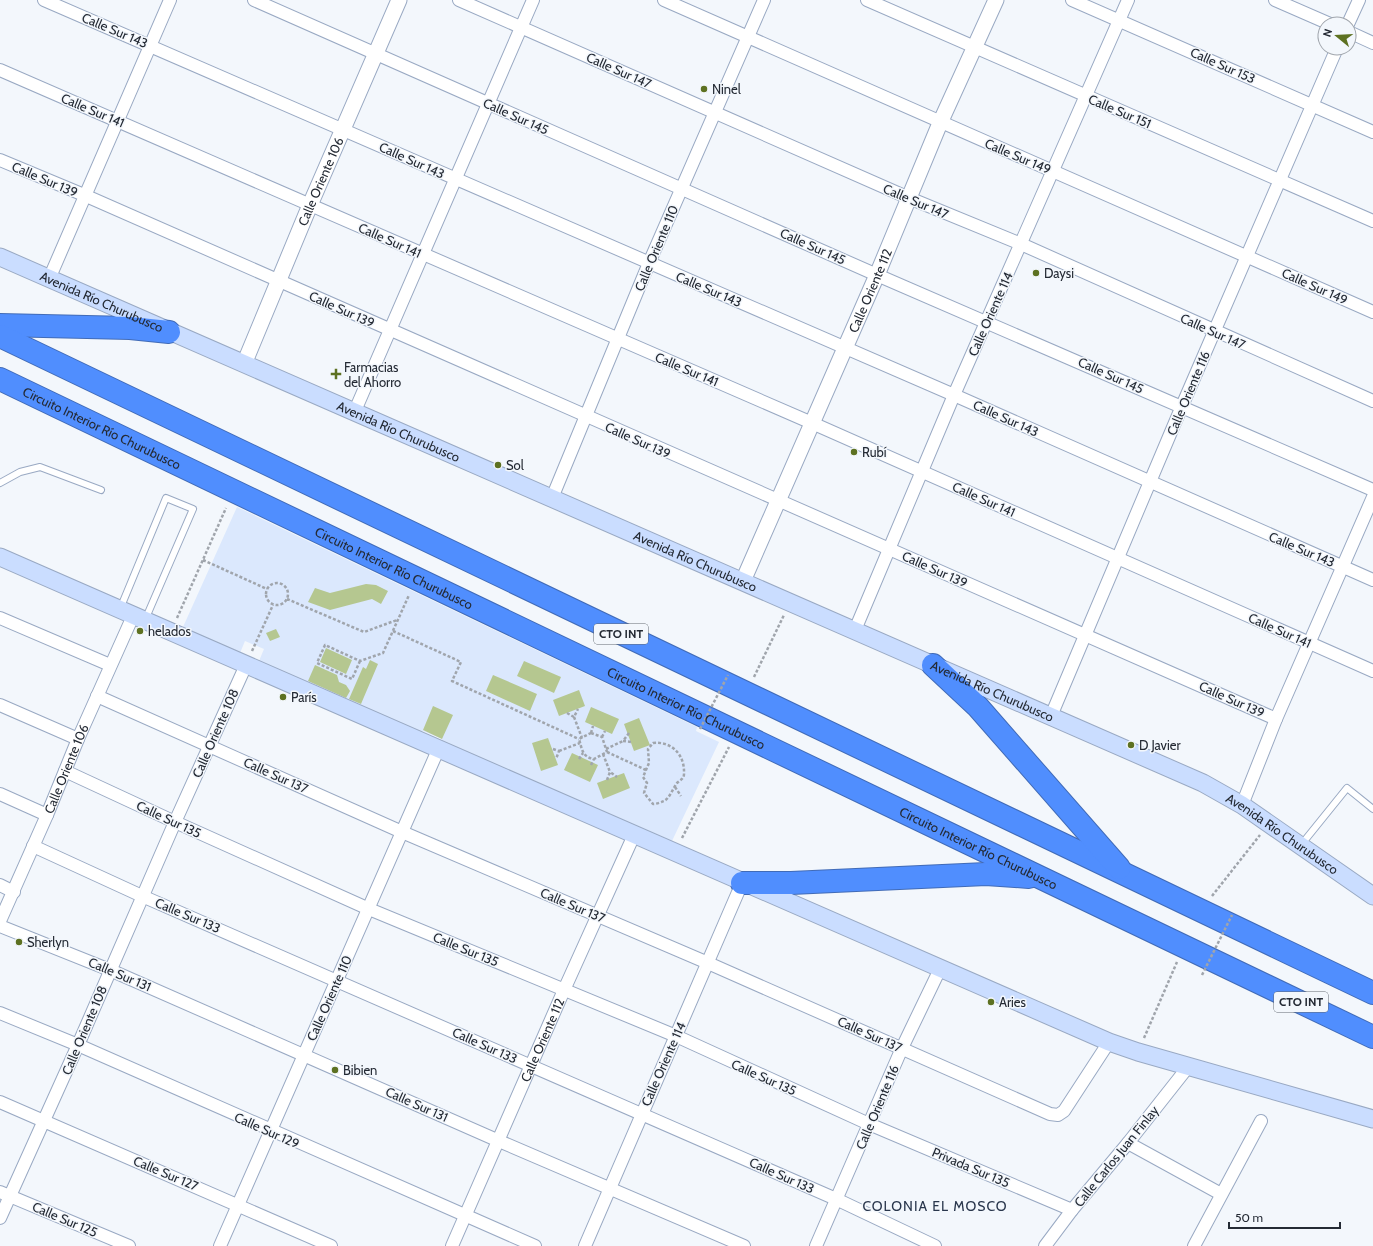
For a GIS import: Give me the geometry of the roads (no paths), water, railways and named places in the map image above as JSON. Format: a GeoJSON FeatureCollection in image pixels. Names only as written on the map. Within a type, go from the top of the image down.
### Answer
{"type":"FeatureCollection","features":[{"type":"Feature","properties":{"kind":"highway"},"geometry":{"type":"LineString","coordinates":[[0,325],[130,328],[169,332]]}},
{"type":"Feature","properties":{"kind":"highway","name":"CTO INT"},"geometry":{"type":"LineString","coordinates":[[0,336],[1373,993]]}},
{"type":"Feature","properties":{"kind":"highway","name":"Circuito Interior Río Churubusco"},"geometry":{"type":"LineString","coordinates":[[0,378],[1373,1037]]}},
{"type":"Feature","properties":{"kind":"highway"},"geometry":{"type":"LineString","coordinates":[[933,664],[978,707],[1125,875]]}},
{"type":"Feature","properties":{"kind":"highway"},"geometry":{"type":"LineString","coordinates":[[742,883],[791,883],[986,874],[1007,874],[1048,880]]}},
{"type":"Feature","properties":{"kind":"main road","name":"Avenida Río Churubusco"},"geometry":{"type":"LineString","coordinates":[[0,257],[1203,783],[1242,805],[1373,896]]}},
{"type":"Feature","properties":{"kind":"main road"},"geometry":{"type":"LineString","coordinates":[[0,557],[742,883],[1109,1042],[1188,1067],[1373,1119]]}},
{"type":"Feature","properties":{"kind":"street","name":"Calle Sur 143"},"geometry":{"type":"LineString","coordinates":[[44,0],[343,129],[649,264],[954,395],[1373,580]]}},
{"type":"Feature","properties":{"kind":"street"},"geometry":{"type":"LineString","coordinates":[[49,279],[84,195],[170,0]]}},
{"type":"Feature","properties":{"kind":"street","name":"Calle Sur 145"},"geometry":{"type":"LineString","coordinates":[[254,0],[488,104],[1373,490]]}},
{"type":"Feature","properties":{"kind":"street","name":"Calle Oriente 106"},"geometry":{"type":"LineString","coordinates":[[244,364],[310,204],[399,0]]}},
{"type":"Feature","properties":{"kind":"street","name":"Calle Sur 147"},"geometry":{"type":"LineString","coordinates":[[459,0],[909,198],[1021,244],[1214,332],[1373,401]]}},
{"type":"Feature","properties":{"kind":"street"},"geometry":{"type":"LineString","coordinates":[[354,413],[388,330],[533,0]]}},
{"type":"Feature","properties":{"kind":"street","name":"Calle Sur 149"},"geometry":{"type":"LineString","coordinates":[[664,0],[1373,312]]}},
{"type":"Feature","properties":{"kind":"street","name":"Calle Oriente 110"},"geometry":{"type":"LineString","coordinates":[[552,498],[649,264],[764,0]]}},
{"type":"Feature","properties":{"kind":"street","name":"Calle Sur 151"},"geometry":{"type":"LineString","coordinates":[[867,0],[1373,222]]}},
{"type":"Feature","properties":{"kind":"street","name":"Calle Oriente 112"},"geometry":{"type":"LineString","coordinates":[[743,581],[877,274],[940,122],[996,0]]}},
{"type":"Feature","properties":{"kind":"street","name":"Calle Sur 153"},"geometry":{"type":"LineString","coordinates":[[1072,0],[1120,19],[1373,132]]}},
{"type":"Feature","properties":{"kind":"street","name":"Calle Oriente 114"},"geometry":{"type":"LineString","coordinates":[[855,630],[888,548],[954,395],[1128,0]]}},
{"type":"Feature","properties":{"kind":"street"},"geometry":{"type":"LineString","coordinates":[[1275,0],[1317,18]]}},
{"type":"Feature","properties":{"kind":"street"},"geometry":{"type":"LineString","coordinates":[[1352,16],[1359,0]]}},
{"type":"Feature","properties":{"kind":"street"},"geometry":{"type":"LineString","coordinates":[[1357,36],[1373,43]]}},
{"type":"Feature","properties":{"kind":"street","name":"Calle Oriente 116"},"geometry":{"type":"LineString","coordinates":[[1051,716],[1182,406],[1334,56]]}},
{"type":"Feature","properties":{"kind":"street","name":"Calle Sur 141"},"geometry":{"type":"LineString","coordinates":[[0,70],[618,338],[1373,671]]}},
{"type":"Feature","properties":{"kind":"street","name":"Calle Sur 139"},"geometry":{"type":"LineString","coordinates":[[0,160],[84,195],[388,330],[1085,634],[1276,719]]}},
{"type":"Feature","properties":{"kind":"street"},"geometry":{"type":"LineString","coordinates":[[1242,805],[1276,719],[1373,497]]}},
{"type":"Feature","properties":{"kind":"street","name":"Calle Oriente 106"},"geometry":{"type":"LineString","coordinates":[[0,921],[14,892],[78,739],[132,616]]}},
{"type":"Feature","properties":{"kind":"street"},"geometry":{"type":"LineString","coordinates":[[0,618],[110,665]]}},
{"type":"Feature","properties":{"kind":"street","name":"Calle Oriente 108"},"geometry":{"type":"LineString","coordinates":[[0,1218],[5,1194],[44,1121],[174,822],[211,746],[246,665]]}},
{"type":"Feature","properties":{"kind":"street","name":"Calle Sur 137"},"geometry":{"type":"LineString","coordinates":[[97,696],[402,832],[708,963],[1050,1114],[1058,1115],[1064,1111],[1109,1042]]}},
{"type":"Feature","properties":{"kind":"street"},"geometry":{"type":"LineString","coordinates":[[0,705],[78,739]]}},
{"type":"Feature","properties":{"kind":"street","name":"Calle Oriente 110"},"geometry":{"type":"LineString","coordinates":[[220,1246],[438,750]]}},
{"type":"Feature","properties":{"kind":"street","name":"Calle Sur 135"},"geometry":{"type":"LineString","coordinates":[[65,771],[174,822],[368,909],[676,1036],[869,1124]]}},
{"type":"Feature","properties":{"kind":"street"},"geometry":{"type":"LineString","coordinates":[[0,794],[47,815]]}},
{"type":"Feature","properties":{"kind":"street","name":"Calle Oriente 112"},"geometry":{"type":"LineString","coordinates":[[452,1246],[597,915],[634,835]]}},
{"type":"Feature","properties":{"kind":"street","name":"Calle Sur 133"},"geometry":{"type":"LineString","coordinates":[[33,846],[142,896],[836,1199],[935,1246]]}},
{"type":"Feature","properties":{"kind":"street","name":"Calle Oriente 114"},"geometry":{"type":"LineString","coordinates":[[585,1246],[742,883]]}},
{"type":"Feature","properties":{"kind":"street"},"geometry":{"type":"LineString","coordinates":[[0,886],[14,892]]}},
{"type":"Feature","properties":{"kind":"street","name":"Calle Sur 131"},"geometry":{"type":"LineString","coordinates":[[0,926],[110,970],[499,1141],[610,1187],[744,1246]]}},
{"type":"Feature","properties":{"kind":"street","name":"Calle Oriente 116"},"geometry":{"type":"LineString","coordinates":[[816,1246],[902,1048],[940,969]]}},
{"type":"Feature","properties":{"kind":"street","name":"Calle Sur 129"},"geometry":{"type":"LineString","coordinates":[[0,1013],[78,1045],[535,1246]]}},
{"type":"Feature","properties":{"kind":"street","name":"Calle Carlos Juan Finlay"},"geometry":{"type":"LineString","coordinates":[[1045,1246],[1072,1210],[1128,1143],[1188,1067]]}},
{"type":"Feature","properties":{"kind":"street","name":"Calle Sur 127"},"geometry":{"type":"LineString","coordinates":[[0,1102],[331,1246]]}},
{"type":"Feature","properties":{"kind":"street"},"geometry":{"type":"LineString","coordinates":[[1194,1246],[1262,1121]]}},
{"type":"Feature","properties":{"kind":"street","name":"Privada Sur 135"},"geometry":{"type":"LineString","coordinates":[[869,1124],[1072,1210]]}},
{"type":"Feature","properties":{"kind":"street"},"geometry":{"type":"LineString","coordinates":[[1128,1143],[1221,1194]]}},
{"type":"Feature","properties":{"kind":"street","name":"Calle Sur 125"},"geometry":{"type":"LineString","coordinates":[[5,1194],[129,1246]]}},
{"type":"Feature","properties":{"kind":"lane"},"geometry":{"type":"LineString","coordinates":[[0,483],[20,472],[40,468],[101,490]]}},
{"type":"Feature","properties":{"kind":"lane"},"geometry":{"type":"LineString","coordinates":[[166,498],[193,509],[132,616],[166,498]]}},
{"type":"Feature","properties":{"kind":"lane"},"geometry":{"type":"LineString","coordinates":[[1300,846],[1347,788],[1373,809]]}},
{"type":"Feature","properties":{"kind":"place","name":"Ninel"},"geometry":{"type":"Point","coordinates":[704,89]}},
{"type":"Feature","properties":{"kind":"place","name":"Daysi"},"geometry":{"type":"Point","coordinates":[1036,273]}},
{"type":"Feature","properties":{"kind":"place","name":"Farmacias del Ahorro"},"geometry":{"type":"Point","coordinates":[336,374]}},
{"type":"Feature","properties":{"kind":"place","name":"Rubí"},"geometry":{"type":"Point","coordinates":[854,452]}},
{"type":"Feature","properties":{"kind":"place","name":"Sol"},"geometry":{"type":"Point","coordinates":[498,465]}},
{"type":"Feature","properties":{"kind":"place","name":"helados"},"geometry":{"type":"Point","coordinates":[140,631]}},
{"type":"Feature","properties":{"kind":"place","name":"París"},"geometry":{"type":"Point","coordinates":[283,697]}},
{"type":"Feature","properties":{"kind":"place","name":"D Javier"},"geometry":{"type":"Point","coordinates":[1131,745]}},
{"type":"Feature","properties":{"kind":"place","name":"Sherlyn"},"geometry":{"type":"Point","coordinates":[19,942]}},
{"type":"Feature","properties":{"kind":"place","name":"Aries"},"geometry":{"type":"Point","coordinates":[991,1002]}},
{"type":"Feature","properties":{"kind":"place","name":"Bibien"},"geometry":{"type":"Point","coordinates":[335,1070]}},
{"type":"Feature","properties":{"kind":"district","name":"COLONIA EL MOSCO"},"geometry":{"type":"Point","coordinates":[935,1206]}}]}
